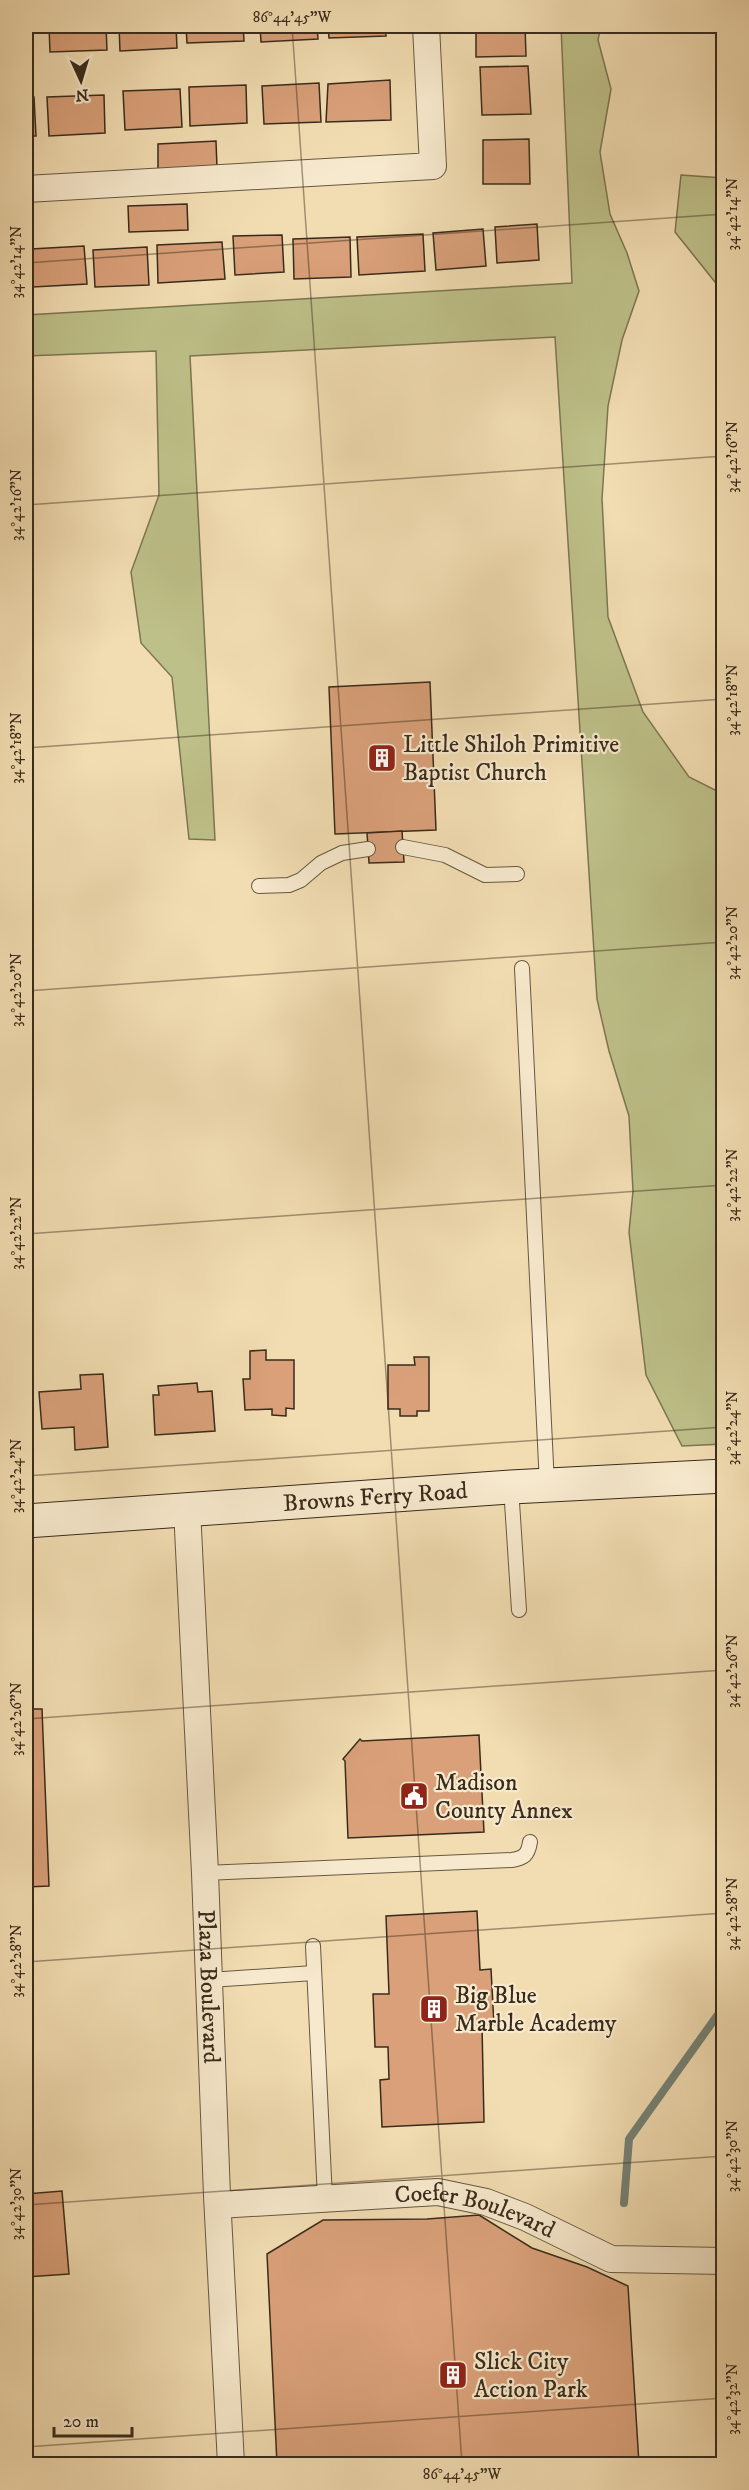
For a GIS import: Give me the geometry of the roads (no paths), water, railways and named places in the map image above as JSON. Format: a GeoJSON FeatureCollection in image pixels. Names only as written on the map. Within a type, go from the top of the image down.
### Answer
{"type":"FeatureCollection","features":[{"type":"Feature","properties":{"kind":"main road","name":"Browns Ferry Road"},"geometry":{"type":"LineString","coordinates":[[26,1521],[512,1487],[723,1476]]}},
{"type":"Feature","properties":{"kind":"street"},"geometry":{"type":"LineString","coordinates":[[26,189],[433,166],[426,26]]}},
{"type":"Feature","properties":{"kind":"street","name":"Plaza Boulevard"},"geometry":{"type":"LineString","coordinates":[[187,1509],[231,2464]]}},
{"type":"Feature","properties":{"kind":"street","name":"Coefer Boulevard"},"geometry":{"type":"LineString","coordinates":[[218,2205],[438,2192],[486,2202],[515,2213],[611,2259],[723,2261]]}},
{"type":"Feature","properties":{"kind":"lane"},"geometry":{"type":"LineString","coordinates":[[403,847],[445,855],[485,875],[517,874]]}},
{"type":"Feature","properties":{"kind":"lane"},"geometry":{"type":"LineString","coordinates":[[259,886],[289,885],[301,879],[321,863],[342,853],[368,849]]}},
{"type":"Feature","properties":{"kind":"lane"},"geometry":{"type":"LineString","coordinates":[[522,968],[547,1485]]}},
{"type":"Feature","properties":{"kind":"lane"},"geometry":{"type":"LineString","coordinates":[[512,1487],[519,1610]]}},
{"type":"Feature","properties":{"kind":"lane"},"geometry":{"type":"LineString","coordinates":[[205,1873],[512,1860],[523,1858],[529,1852],[530,1842]]}},
{"type":"Feature","properties":{"kind":"lane"},"geometry":{"type":"LineString","coordinates":[[313,1946],[325,2199]]}},
{"type":"Feature","properties":{"kind":"lane"},"geometry":{"type":"LineString","coordinates":[[209,1980],[314,1973]]}},
{"type":"Feature","properties":{"kind":"waterway"},"geometry":{"type":"LineString","coordinates":[[624,2203],[629,2139],[724,2006]]}},
{"type":"Feature","properties":{"kind":"place","name":"Little Shiloh Primitive Baptist Church"},"geometry":{"type":"Point","coordinates":[382,758]}},
{"type":"Feature","properties":{"kind":"place","name":"Madison County Annex"},"geometry":{"type":"Point","coordinates":[414,1796]}},
{"type":"Feature","properties":{"kind":"place","name":"Big Blue Marble Academy"},"geometry":{"type":"Point","coordinates":[434,2009]}},
{"type":"Feature","properties":{"kind":"place","name":"Slick City Action Park"},"geometry":{"type":"Point","coordinates":[453,2375]}}]}
